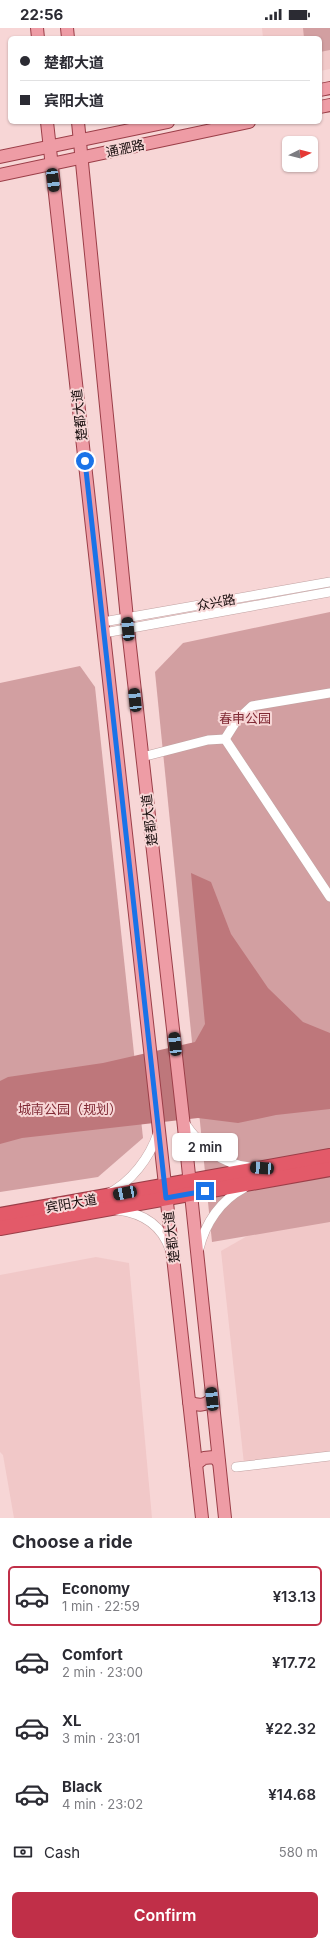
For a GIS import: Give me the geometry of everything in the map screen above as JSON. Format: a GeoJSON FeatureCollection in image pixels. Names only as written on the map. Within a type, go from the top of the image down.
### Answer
{"type":"FeatureCollection","features":[{"type":"Feature","properties":{"kind":"highway","name":"宾阳大道"},"geometry":{"type":"LineString","coordinates":[[0,1228],[100,1204],[261,1174],[330,1156]]}},
{"type":"Feature","properties":{"kind":"highway","name":"宾阳大道"},"geometry":{"type":"LineString","coordinates":[[261,1174],[330,1169]]}},
{"type":"Feature","properties":{"kind":"highway","name":"宾阳大道"},"geometry":{"type":"LineString","coordinates":[[0,1215],[100,1204]]}},
{"type":"Feature","properties":{"kind":"main road","name":"楚都大道"},"geometry":{"type":"LineString","coordinates":[[47,124],[202,1518]]}},
{"type":"Feature","properties":{"kind":"main road","name":"楚都大道"},"geometry":{"type":"LineString","coordinates":[[78,124],[83,157],[128,629],[183,1120],[225,1518]]}},
{"type":"Feature","properties":{"kind":"main road","name":"通淝路"},"geometry":{"type":"LineString","coordinates":[[0,157],[158,124]]}},
{"type":"Feature","properties":{"kind":"main road","name":"通淝路"},"geometry":{"type":"LineString","coordinates":[[0,175],[240,124]]}},
{"type":"Feature","properties":{"kind":"main road"},"geometry":{"type":"LineString","coordinates":[[189,1402],[197,1406],[207,1404],[212,1399]]}},
{"type":"Feature","properties":{"kind":"main road"},"geometry":{"type":"LineString","coordinates":[[196,1464],[204,1458],[214,1457],[219,1462]]}},
{"type":"Feature","properties":{"kind":"street","name":"众兴路"},"geometry":{"type":"LineString","coordinates":[[103,627],[330,582]]}},
{"type":"Feature","properties":{"kind":"street","name":"众兴路"},"geometry":{"type":"LineString","coordinates":[[103,627],[128,629],[330,592]]}},
{"type":"Feature","properties":{"kind":"street"},"geometry":{"type":"LineString","coordinates":[[225,739],[237,720],[252,706],[330,693]]}},
{"type":"Feature","properties":{"kind":"street"},"geometry":{"type":"LineString","coordinates":[[142,757],[208,740],[225,739]]}},
{"type":"Feature","properties":{"kind":"street"},"geometry":{"type":"LineString","coordinates":[[225,739],[330,897]]}},
{"type":"Feature","properties":{"kind":"street"},"geometry":{"type":"LineString","coordinates":[[183,1120],[207,1148],[226,1162],[245,1167],[261,1174],[231,1196],[219,1207],[208,1224],[201,1239],[198,1258]]}},
{"type":"Feature","properties":{"kind":"street"},"geometry":{"type":"LineString","coordinates":[[159,1128],[153,1148],[139,1168],[111,1192],[100,1204],[141,1215],[154,1224],[168,1245],[174,1264]]}},
{"type":"Feature","properties":{"kind":"street"},"geometry":{"type":"LineString","coordinates":[[236,1467],[330,1456]]}},
{"type":"Feature","properties":{"kind":"shaded area"},"geometry":{"type":"Polygon","coordinates":[[[262,28],[330,28],[330,69],[322,71],[322,36],[263,36],[262,28]]]}},
{"type":"Feature","properties":{"kind":"shaded area"},"geometry":{"type":"Polygon","coordinates":[[[191,873],[211,882],[231,934],[268,988],[303,1022],[330,1033],[330,1109],[276,1115],[238,1123],[198,1118],[22,1138],[0,1144],[0,1081],[8,1077],[103,1063],[195,1042],[205,1024],[191,873]]]}},
{"type":"Feature","properties":{"kind":"shaded area"},"geometry":{"type":"Polygon","coordinates":[[[330,1212],[330,1454],[244,1464],[221,1251],[270,1223],[330,1212]]]}},
{"type":"Feature","properties":{"kind":"shaded area"},"geometry":{"type":"Polygon","coordinates":[[[96,1257],[129,1263],[152,1518],[14,1518],[3,1455],[0,1452],[0,1275],[96,1257]]]}},
{"type":"Feature","properties":{"kind":"green space"},"geometry":{"type":"Polygon","coordinates":[[[303,28],[330,28],[330,50],[322,52],[322,36],[304,36],[303,28]]]}},
{"type":"Feature","properties":{"kind":"green space","name":"春申公园"},"geometry":{"type":"Polygon","coordinates":[[[330,612],[330,1222],[212,1242],[155,672],[183,643],[330,612]]]}},
{"type":"Feature","properties":{"kind":"green space","name":"城南公园（规划）"},"geometry":{"type":"Polygon","coordinates":[[[80,666],[95,687],[143,1138],[98,1177],[0,1192],[0,683],[80,666]]]}},
{"type":"Feature","properties":{"kind":"route"},"geometry":{"type":"LineString","coordinates":[[85,461],[166,1198],[205,1191]]}}]}
